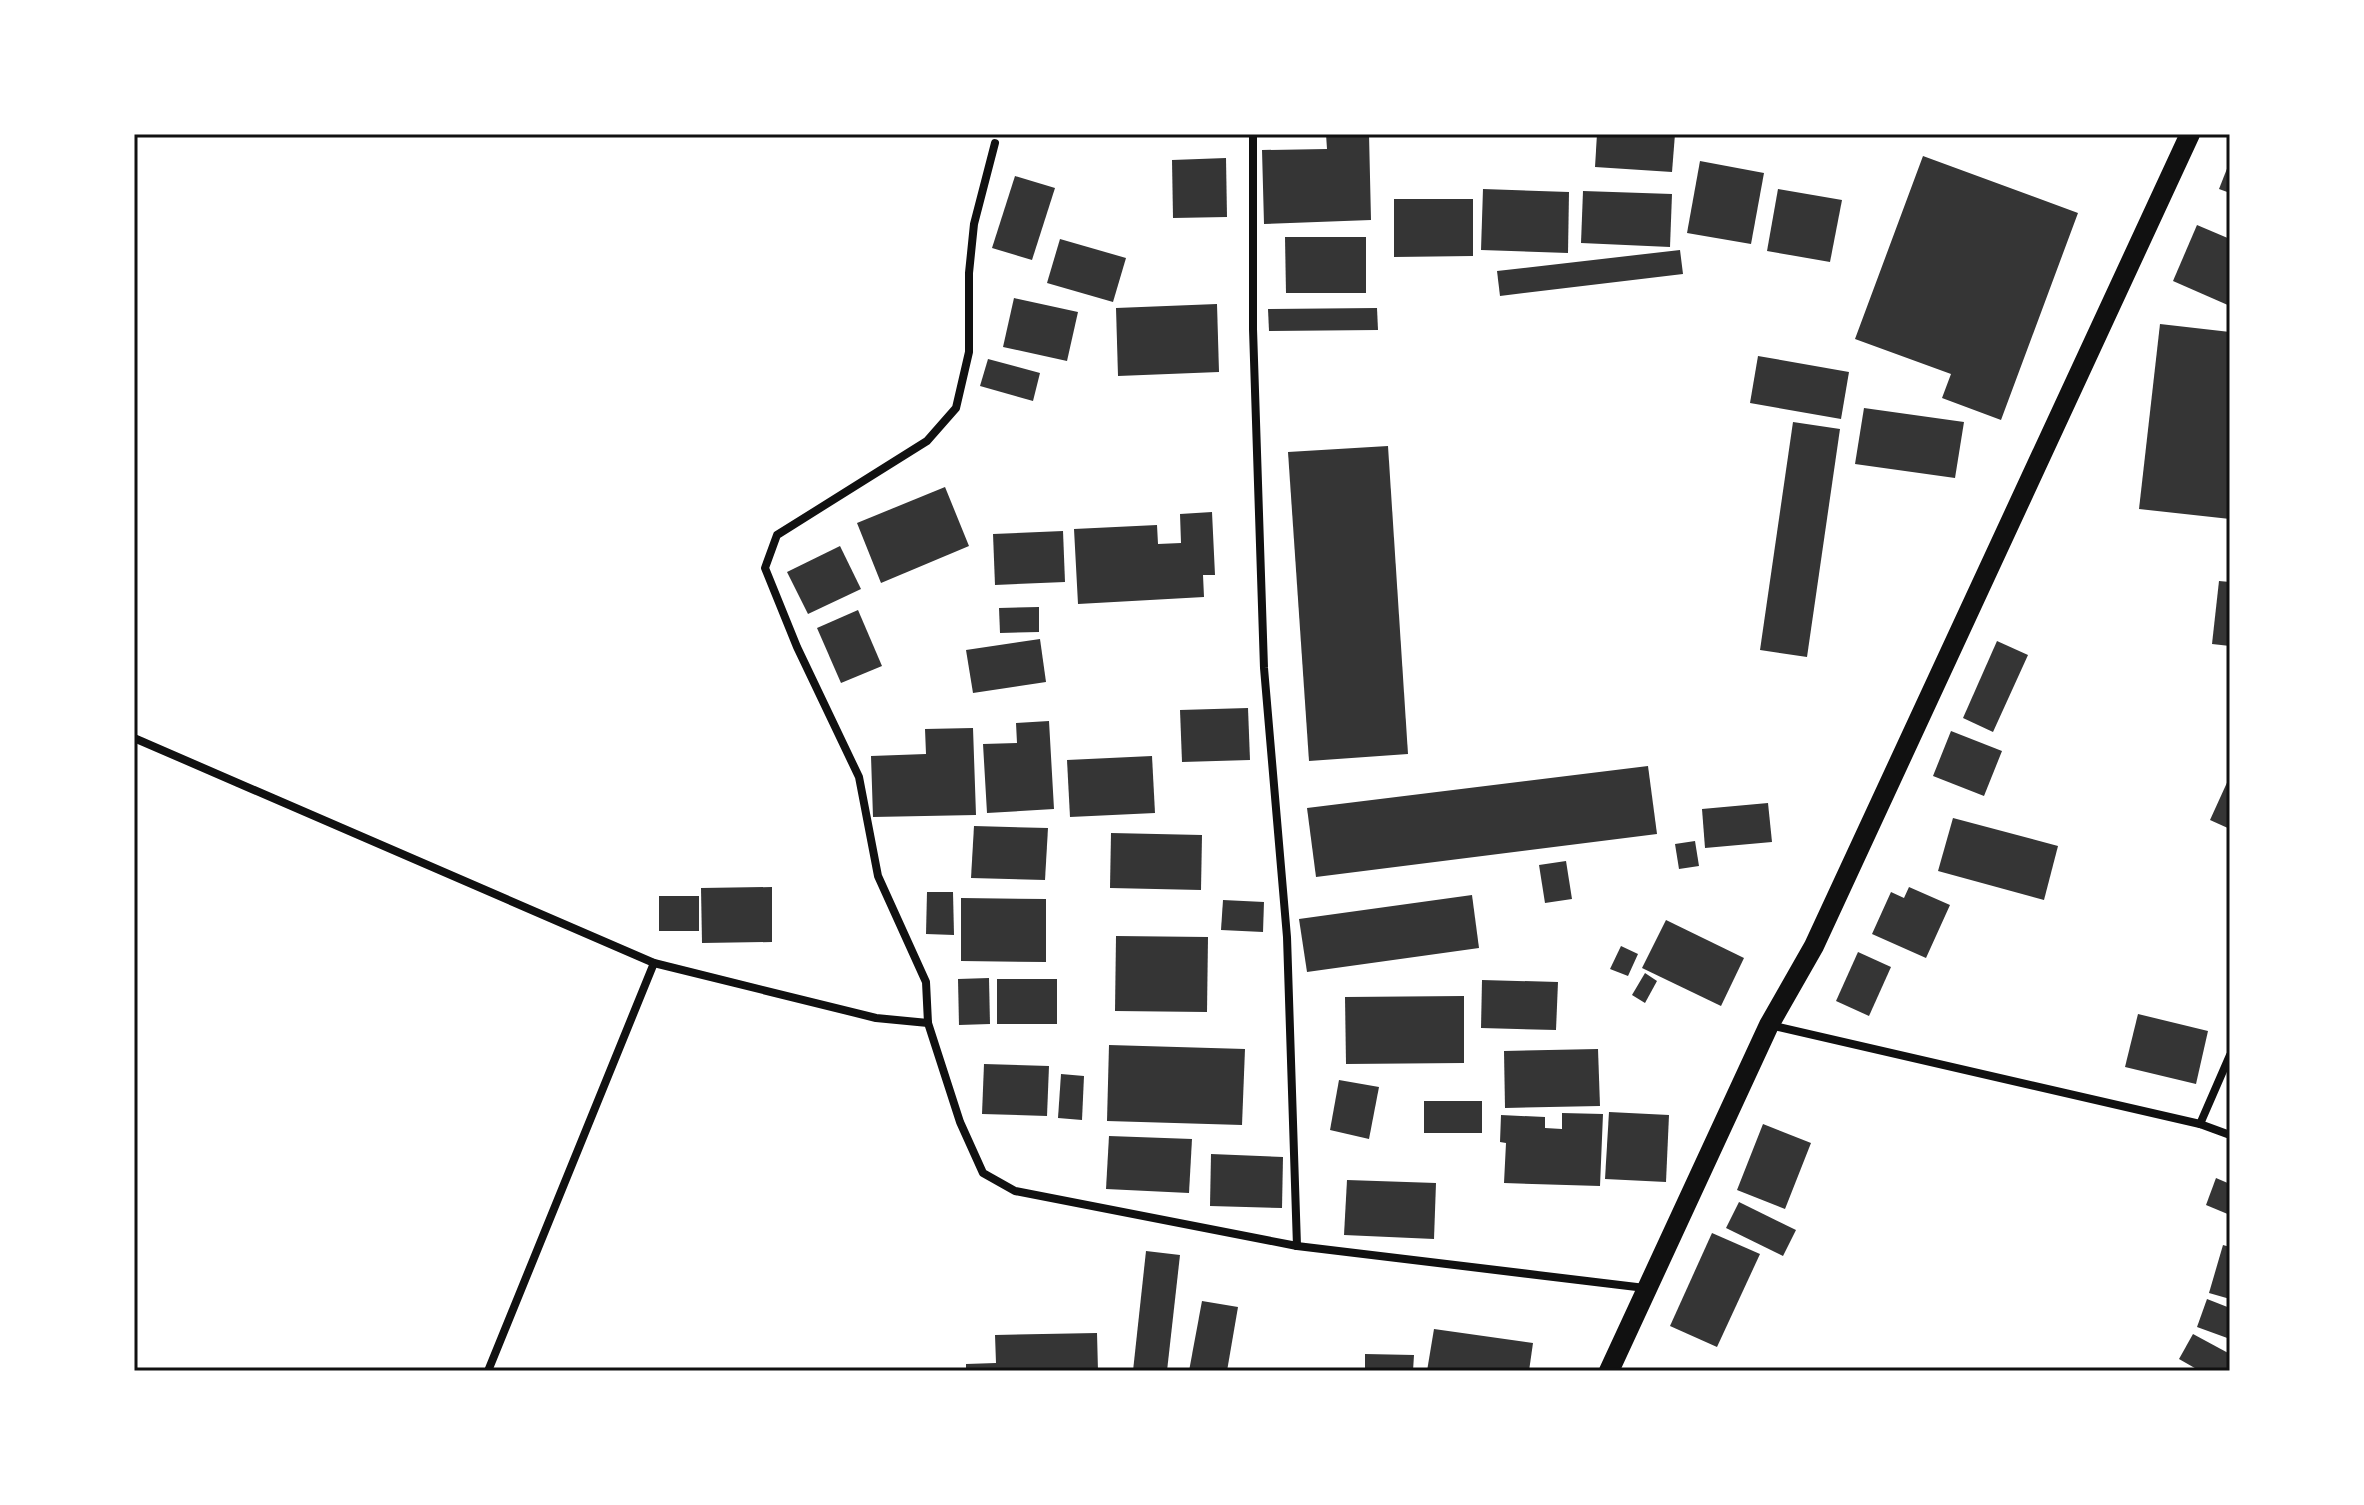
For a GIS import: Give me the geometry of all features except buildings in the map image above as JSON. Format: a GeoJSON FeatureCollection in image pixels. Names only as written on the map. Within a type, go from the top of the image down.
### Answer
{"type":"FeatureCollection","features":[{"type":"Feature","properties":{"kind":"main road"},"geometry":{"type":"LineString","coordinates":[[1609,1371],[1769,1025],[1814,946],[2190,134]]}},
{"type":"Feature","properties":{"kind":"street"},"geometry":{"type":"LineString","coordinates":[[1253,134],[1253,329],[1264,668],[1287,937],[1297,1246]]}},
{"type":"Feature","properties":{"kind":"street"},"geometry":{"type":"LineString","coordinates":[[995,143],[974,224],[969,273],[969,352],[956,408],[927,441],[777,535],[765,568],[797,647],[859,777],[878,876],[926,982],[928,1023],[960,1122],[983,1173],[1015,1191],[1297,1246],[1650,1288]]}},
{"type":"Feature","properties":{"kind":"street"},"geometry":{"type":"LineString","coordinates":[[134,738],[654,963],[876,1018],[928,1023]]}},
{"type":"Feature","properties":{"kind":"street"},"geometry":{"type":"LineString","coordinates":[[488,1371],[654,963]]}},
{"type":"Feature","properties":{"kind":"street"},"geometry":{"type":"LineString","coordinates":[[1769,1025],[2200,1124],[2230,1135]]}},
{"type":"Feature","properties":{"kind":"street"},"geometry":{"type":"LineString","coordinates":[[2200,1124],[2230,1055]]}}]}
